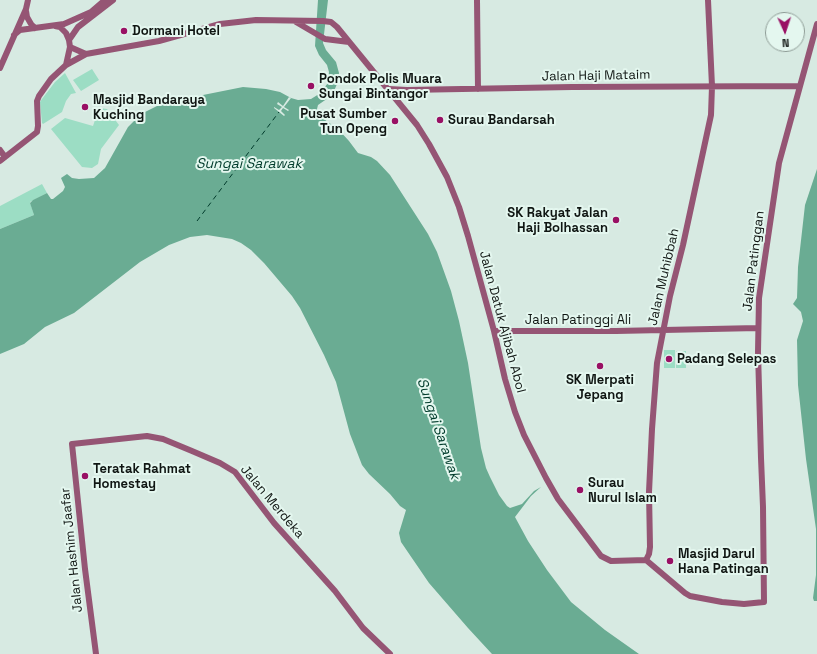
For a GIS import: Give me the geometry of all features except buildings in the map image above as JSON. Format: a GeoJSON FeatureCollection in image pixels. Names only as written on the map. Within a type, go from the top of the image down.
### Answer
{"type":"FeatureCollection","features":[{"type":"Feature","properties":{"kind":"main road"},"geometry":{"type":"LineString","coordinates":[[0,67],[26,9],[28,0]]}},
{"type":"Feature","properties":{"kind":"main road"},"geometry":{"type":"LineString","coordinates":[[14,35],[20,30],[64,24],[91,12],[105,0]]}},
{"type":"Feature","properties":{"kind":"main road"},"geometry":{"type":"LineString","coordinates":[[69,40],[78,27],[113,0]]}},
{"type":"Feature","properties":{"kind":"main road"},"geometry":{"type":"LineString","coordinates":[[477,0],[478,89]]}},
{"type":"Feature","properties":{"kind":"main road","name":"Jalan Muhibbah"},"geometry":{"type":"LineString","coordinates":[[646,560],[650,547],[649,498],[657,363],[702,154],[707,140],[711,115],[712,86],[708,0]]}},
{"type":"Feature","properties":{"kind":"main road"},"geometry":{"type":"LineString","coordinates":[[26,9],[27,17],[35,28]]}},
{"type":"Feature","properties":{"kind":"main road","name":"Jalan Datuk Ajibah Abol"},"geometry":{"type":"LineString","coordinates":[[86,54],[160,41],[220,24],[256,20],[331,22],[337,27],[417,125],[447,177],[459,207],[468,236],[515,412],[534,457],[557,496],[601,556],[611,561],[646,560]]}},
{"type":"Feature","properties":{"kind":"main road"},"geometry":{"type":"LineString","coordinates":[[295,21],[325,39],[349,42]]}},
{"type":"Feature","properties":{"kind":"main road","name":"Jalan Patinggan"},"geometry":{"type":"LineString","coordinates":[[646,560],[690,596],[736,603],[764,602],[758,328],[759,295],[779,163],[817,24]]}},
{"type":"Feature","properties":{"kind":"main road"},"geometry":{"type":"LineString","coordinates":[[52,26],[60,27],[66,33],[69,40],[70,47],[66,65]]}},
{"type":"Feature","properties":{"kind":"main road"},"geometry":{"type":"LineString","coordinates":[[70,47],[86,54]]}},
{"type":"Feature","properties":{"kind":"main road"},"geometry":{"type":"LineString","coordinates":[[0,150],[3,159],[37,132],[37,101],[39,96],[51,79],[66,65],[86,54]]}},
{"type":"Feature","properties":{"kind":"main road","name":"Jalan Haji Mataim"},"geometry":{"type":"LineString","coordinates":[[389,89],[800,86]]}},
{"type":"Feature","properties":{"kind":"main road"},"geometry":{"type":"LineString","coordinates":[[396,98],[404,90]]}},
{"type":"Feature","properties":{"kind":"main road","name":"Jalan Patinggi Ali"},"geometry":{"type":"LineString","coordinates":[[494,331],[616,332],[758,328]]}},
{"type":"Feature","properties":{"kind":"main road","name":"Jalan Merdeka"},"geometry":{"type":"LineString","coordinates":[[72,444],[150,436],[163,439],[220,462],[235,472],[274,523],[335,591],[363,628],[390,654]]}},
{"type":"Feature","properties":{"kind":"main road","name":"Jalan Hashim Jaafar"},"geometry":{"type":"LineString","coordinates":[[72,444],[85,569],[96,654]]}},
{"type":"Feature","properties":{"kind":"shaded area"},"geometry":{"type":"Polygon","coordinates":[[[92,69],[99,80],[81,91],[73,80],[92,69]]]}},
{"type":"Feature","properties":{"kind":"shaded area"},"geometry":{"type":"Polygon","coordinates":[[[65,73],[76,93],[71,94],[66,101],[62,112],[43,124],[40,102],[55,82],[65,73]]]}},
{"type":"Feature","properties":{"kind":"shaded area"},"geometry":{"type":"Polygon","coordinates":[[[99,108],[107,109],[119,125],[101,149],[98,164],[92,168],[82,167],[51,129],[65,118],[93,126],[99,108]]]}},
{"type":"Feature","properties":{"kind":"shaded area"},"geometry":{"type":"Polygon","coordinates":[[[42,184],[47,193],[30,202],[34,215],[0,229],[0,206],[42,184]]]}},
{"type":"Feature","properties":{"kind":"shaded area","name":"Padang Selepas"},"geometry":{"type":"Polygon","coordinates":[[[664,350],[675,350],[675,368],[664,368],[664,350]]]}},
{"type":"Feature","properties":{"kind":"shaded area"},"geometry":{"type":"Polygon","coordinates":[[[676,351],[686,351],[686,368],[676,368],[676,351]]]}},
{"type":"Feature","properties":{"kind":"water","name":"Sungai Sarawak"},"geometry":{"type":"Polygon","coordinates":[[[318,0],[328,0],[323,43],[326,50],[336,62],[339,73],[337,84],[331,96],[318,105],[318,115],[338,129],[358,153],[371,157],[377,161],[390,175],[428,234],[437,252],[451,291],[459,321],[468,363],[481,448],[490,477],[499,495],[510,508],[522,504],[534,491],[541,487],[531,496],[515,517],[528,541],[571,602],[605,630],[639,654],[492,654],[429,583],[401,542],[399,533],[406,510],[400,506],[362,465],[350,434],[336,382],[300,308],[292,296],[264,263],[251,250],[241,243],[232,239],[207,235],[190,237],[169,245],[140,262],[74,313],[45,327],[24,344],[0,354],[0,229],[34,215],[30,203],[47,193],[51,199],[53,199],[63,191],[65,187],[61,178],[67,174],[72,178],[94,178],[105,168],[128,127],[141,114],[159,105],[243,87],[280,92],[298,100],[311,99],[319,94],[328,83],[329,72],[327,65],[319,55],[315,46],[318,0]]]}},
{"type":"Feature","properties":{"kind":"water"},"geometry":{"type":"Polygon","coordinates":[[[817,169],[817,601],[814,601],[813,598],[816,575],[816,529],[806,459],[798,385],[797,340],[803,321],[801,312],[793,304],[797,298],[798,267],[805,205],[817,169]]]}},
{"type":"Feature","properties":{"kind":"pier"},"geometry":{"type":"Polygon","coordinates":[[[289,97],[291,98],[284,107],[289,110],[288,111],[283,108],[281,111],[285,115],[284,116],[274,107],[279,110],[282,107],[277,104],[278,102],[283,106],[289,97]]]}},
{"type":"Feature","properties":{"kind":"ferry route"},"geometry":{"type":"LineString","coordinates":[[197,221],[279,112]]}},
{"type":"Feature","properties":{"kind":"place","name":"Dormani Hotel"},"geometry":{"type":"Point","coordinates":[124,31]}},
{"type":"Feature","properties":{"kind":"place","name":"Pondok Polis Muara Sungai Bintangor"},"geometry":{"type":"Point","coordinates":[311,86]}},
{"type":"Feature","properties":{"kind":"place","name":"Masjid Bandaraya Kuching"},"geometry":{"type":"Point","coordinates":[85,107]}},
{"type":"Feature","properties":{"kind":"place","name":"Surau Bandarsah"},"geometry":{"type":"Point","coordinates":[440,120]}},
{"type":"Feature","properties":{"kind":"place","name":"Pusat Sumber Tun Openg"},"geometry":{"type":"Point","coordinates":[395,121]}},
{"type":"Feature","properties":{"kind":"place","name":"SK Rakyat Jalan Haji Bolhassan"},"geometry":{"type":"Point","coordinates":[616,220]}},
{"type":"Feature","properties":{"kind":"place","name":"Padang Selepas"},"geometry":{"type":"Point","coordinates":[669,359]}},
{"type":"Feature","properties":{"kind":"place","name":"SK Merpati Jepang"},"geometry":{"type":"Point","coordinates":[600,366]}},
{"type":"Feature","properties":{"kind":"place","name":"Teratak Rahmat Homestay"},"geometry":{"type":"Point","coordinates":[85,476]}},
{"type":"Feature","properties":{"kind":"place","name":"Surau Nurul Islam"},"geometry":{"type":"Point","coordinates":[580,490]}},
{"type":"Feature","properties":{"kind":"place","name":"Masjid Darul Hana Patingan"},"geometry":{"type":"Point","coordinates":[670,561]}}]}
